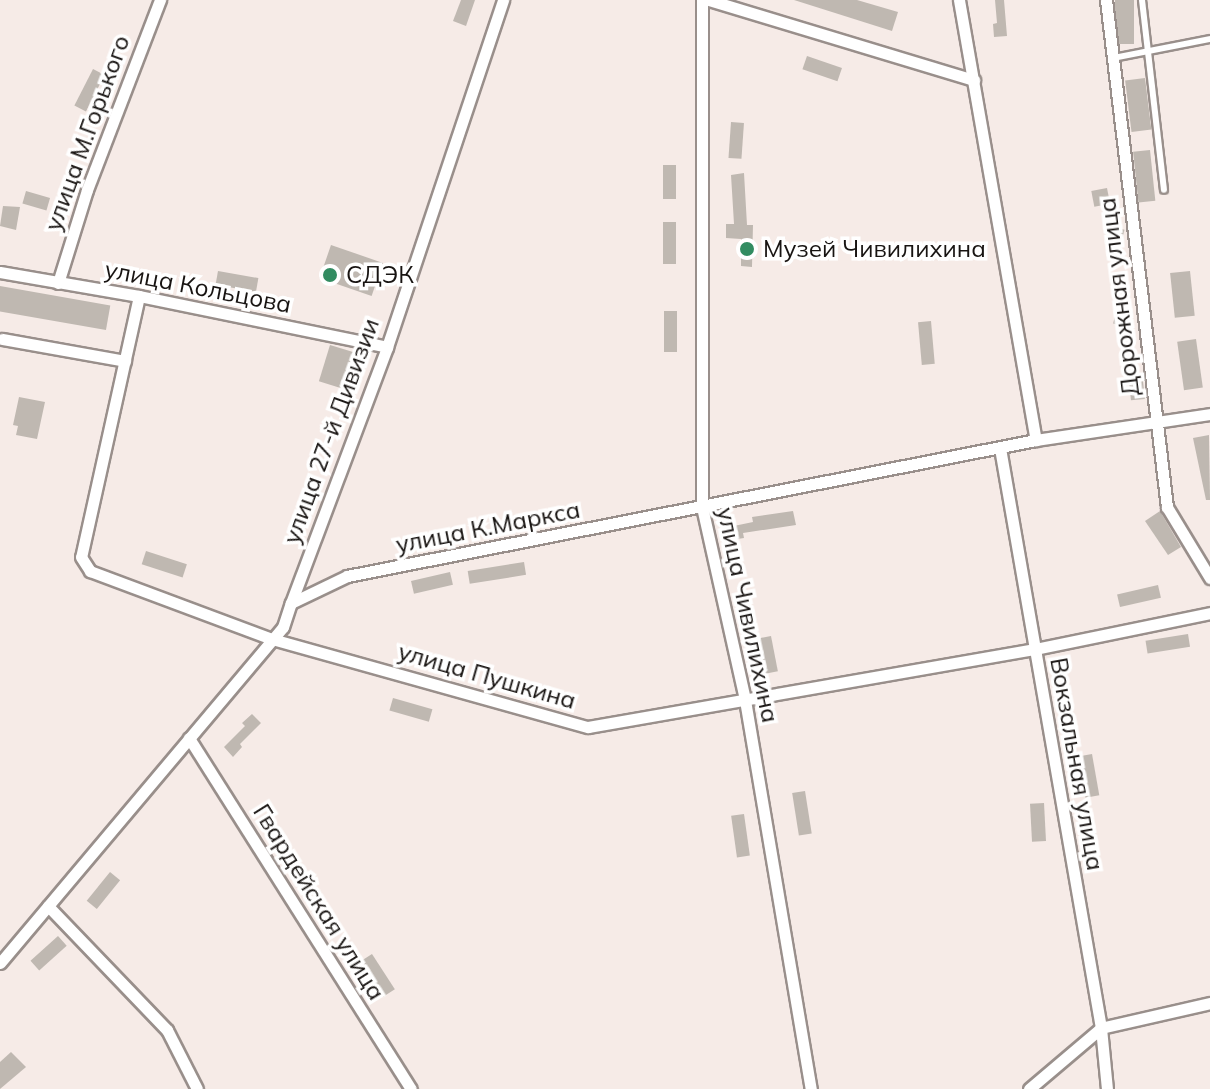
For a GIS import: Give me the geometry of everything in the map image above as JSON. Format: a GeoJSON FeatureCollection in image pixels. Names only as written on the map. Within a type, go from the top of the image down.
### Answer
{"type":"FeatureCollection","features":[{"type":"Feature","properties":{"kind":"street","name":"улица М.Горького"},"geometry":{"type":"LineString","coordinates":[[58,283],[87,190],[160,0]]}},
{"type":"Feature","properties":{"kind":"street","name":"улица 27-й Дивизии"},"geometry":{"type":"LineString","coordinates":[[291,603],[387,347],[503,0]]}},
{"type":"Feature","properties":{"kind":"street","name":"улица Чивилихина"},"geometry":{"type":"LineString","coordinates":[[702,0],[702,507],[745,700],[811,1089]]}},
{"type":"Feature","properties":{"kind":"street"},"geometry":{"type":"LineString","coordinates":[[709,0],[974,80]]}},
{"type":"Feature","properties":{"kind":"street"},"geometry":{"type":"LineString","coordinates":[[959,0],[1036,440]]}},
{"type":"Feature","properties":{"kind":"street","name":"Дорожная улица"},"geometry":{"type":"LineString","coordinates":[[1106,0],[1167,507],[1210,578]]}},
{"type":"Feature","properties":{"kind":"street","name":"улица Кольцова"},"geometry":{"type":"LineString","coordinates":[[0,272],[139,296],[387,347]]}},
{"type":"Feature","properties":{"kind":"street","name":"улица Пушкина"},"geometry":{"type":"LineString","coordinates":[[139,296],[81,557],[90,571],[272,639],[588,727],[1035,649],[1210,613]]}},
{"type":"Feature","properties":{"kind":"street"},"geometry":{"type":"LineString","coordinates":[[2,339],[125,361]]}},
{"type":"Feature","properties":{"kind":"street","name":"улица К.Маркса"},"geometry":{"type":"LineString","coordinates":[[291,603],[347,576],[1036,440],[1210,414]]}},
{"type":"Feature","properties":{"kind":"street","name":"Вокзальная улица"},"geometry":{"type":"LineString","coordinates":[[1000,448],[1101,1028],[1107,1089]]}},
{"type":"Feature","properties":{"kind":"street"},"geometry":{"type":"LineString","coordinates":[[0,963],[283,627],[291,603]]}},
{"type":"Feature","properties":{"kind":"street","name":"Гвардейская улица"},"geometry":{"type":"LineString","coordinates":[[189,738],[411,1089]]}},
{"type":"Feature","properties":{"kind":"street"},"geometry":{"type":"LineString","coordinates":[[48,906],[167,1030],[197,1089]]}},
{"type":"Feature","properties":{"kind":"street"},"geometry":{"type":"LineString","coordinates":[[1029,1089],[1101,1028],[1210,1003]]}},
{"type":"Feature","properties":{"kind":"lane"},"geometry":{"type":"LineString","coordinates":[[1142,0],[1164,190]]}},
{"type":"Feature","properties":{"kind":"lane"},"geometry":{"type":"LineString","coordinates":[[1113,58],[1210,39]]}},
{"type":"Feature","properties":{"kind":"building"},"geometry":{"type":"Polygon","coordinates":[[[461,0],[475,0],[466,26],[453,21],[461,0]]]}},
{"type":"Feature","properties":{"kind":"building"},"geometry":{"type":"Polygon","coordinates":[[[794,0],[857,0],[898,12],[892,31],[794,0]]]}},
{"type":"Feature","properties":{"kind":"building"},"geometry":{"type":"Polygon","coordinates":[[[995,0],[1004,0],[1007,36],[994,37],[993,24],[997,23],[995,0]]]}},
{"type":"Feature","properties":{"kind":"building"},"geometry":{"type":"Polygon","coordinates":[[[1115,0],[1134,0],[1134,44],[1115,44],[1115,0]]]}},
{"type":"Feature","properties":{"kind":"building"},"geometry":{"type":"Polygon","coordinates":[[[807,56],[842,68],[837,81],[802,69],[807,56]]]}},
{"type":"Feature","properties":{"kind":"building"},"geometry":{"type":"Polygon","coordinates":[[[93,69],[105,75],[86,111],[74,106],[93,69]]]}},
{"type":"Feature","properties":{"kind":"building"},"geometry":{"type":"Polygon","coordinates":[[[1145,78],[1151,130],[1131,132],[1125,80],[1145,78]]]}},
{"type":"Feature","properties":{"kind":"building"},"geometry":{"type":"Polygon","coordinates":[[[731,122],[744,123],[741,159],[728,158],[731,122]]]}},
{"type":"Feature","properties":{"kind":"building"},"geometry":{"type":"Polygon","coordinates":[[[1150,150],[1155,201],[1138,202],[1133,152],[1150,150]]]}},
{"type":"Feature","properties":{"kind":"building"},"geometry":{"type":"Polygon","coordinates":[[[663,165],[676,165],[676,199],[663,199],[663,165]]]}},
{"type":"Feature","properties":{"kind":"building"},"geometry":{"type":"Polygon","coordinates":[[[744,173],[747,225],[753,225],[752,267],[741,266],[741,239],[726,238],[726,224],[734,224],[731,175],[744,173]]]}},
{"type":"Feature","properties":{"kind":"building"},"geometry":{"type":"Polygon","coordinates":[[[1107,188],[1110,204],[1094,207],[1091,191],[1107,188]]]}},
{"type":"Feature","properties":{"kind":"building"},"geometry":{"type":"Polygon","coordinates":[[[26,191],[50,198],[46,210],[22,203],[26,191]]]}},
{"type":"Feature","properties":{"kind":"building"},"geometry":{"type":"Polygon","coordinates":[[[3,206],[20,207],[16,230],[0,226],[3,206]]]}},
{"type":"Feature","properties":{"kind":"building"},"geometry":{"type":"Polygon","coordinates":[[[663,222],[676,222],[676,264],[663,264],[663,222]]]}},
{"type":"Feature","properties":{"kind":"building"},"geometry":{"type":"Polygon","coordinates":[[[1109,226],[1125,230],[1120,246],[1105,242],[1109,226]]]}},
{"type":"Feature","properties":{"kind":"building"},"geometry":{"type":"Polygon","coordinates":[[[331,245],[383,263],[372,296],[320,278],[331,245]]]}},
{"type":"Feature","properties":{"kind":"building"},"geometry":{"type":"Polygon","coordinates":[[[218,271],[258,278],[256,292],[216,285],[218,271]]]}},
{"type":"Feature","properties":{"kind":"building"},"geometry":{"type":"Polygon","coordinates":[[[1190,271],[1195,316],[1175,318],[1170,273],[1190,271]]]}},
{"type":"Feature","properties":{"kind":"building"},"geometry":{"type":"Polygon","coordinates":[[[1127,276],[1130,293],[1116,295],[1113,278],[1127,276]]]}},
{"type":"Feature","properties":{"kind":"building"},"geometry":{"type":"Polygon","coordinates":[[[0,286],[110,305],[106,330],[0,311],[0,286]]]}},
{"type":"Feature","properties":{"kind":"building"},"geometry":{"type":"Polygon","coordinates":[[[1117,308],[1133,312],[1129,327],[1113,324],[1117,308]]]}},
{"type":"Feature","properties":{"kind":"building"},"geometry":{"type":"Polygon","coordinates":[[[664,311],[677,311],[677,352],[664,352],[664,311]]]}},
{"type":"Feature","properties":{"kind":"building"},"geometry":{"type":"Polygon","coordinates":[[[931,321],[935,364],[922,365],[918,322],[931,321]]]}},
{"type":"Feature","properties":{"kind":"building"},"geometry":{"type":"Polygon","coordinates":[[[1196,339],[1203,388],[1184,390],[1177,342],[1196,339]]]}},
{"type":"Feature","properties":{"kind":"building"},"geometry":{"type":"Polygon","coordinates":[[[330,345],[360,354],[349,390],[319,381],[330,345]]]}},
{"type":"Feature","properties":{"kind":"building"},"geometry":{"type":"Polygon","coordinates":[[[1143,381],[1145,399],[1131,400],[1129,382],[1143,381]]]}},
{"type":"Feature","properties":{"kind":"building"},"geometry":{"type":"Polygon","coordinates":[[[19,397],[45,402],[37,439],[16,435],[18,426],[13,425],[19,397]]]}},
{"type":"Feature","properties":{"kind":"building"},"geometry":{"type":"Polygon","coordinates":[[[1209,435],[1210,500],[1206,500],[1193,438],[1209,435]]]}},
{"type":"Feature","properties":{"kind":"building"},"geometry":{"type":"Polygon","coordinates":[[[793,511],[796,525],[743,533],[744,538],[731,540],[729,527],[753,522],[752,517],[793,511]]]}},
{"type":"Feature","properties":{"kind":"building"},"geometry":{"type":"Polygon","coordinates":[[[1160,511],[1181,547],[1168,555],[1145,521],[1160,511]]]}},
{"type":"Feature","properties":{"kind":"building"},"geometry":{"type":"Polygon","coordinates":[[[146,551],[187,564],[183,578],[142,564],[146,551]]]}},
{"type":"Feature","properties":{"kind":"building"},"geometry":{"type":"Polygon","coordinates":[[[524,562],[526,575],[470,584],[468,571],[524,562]]]}},
{"type":"Feature","properties":{"kind":"building"},"geometry":{"type":"Polygon","coordinates":[[[450,572],[453,585],[414,594],[411,581],[450,572]]]}},
{"type":"Feature","properties":{"kind":"building"},"geometry":{"type":"Polygon","coordinates":[[[1158,585],[1161,598],[1120,607],[1117,594],[1158,585]]]}},
{"type":"Feature","properties":{"kind":"building"},"geometry":{"type":"Polygon","coordinates":[[[1188,634],[1190,647],[1148,654],[1146,641],[1188,634]]]}},
{"type":"Feature","properties":{"kind":"building"},"geometry":{"type":"Polygon","coordinates":[[[771,636],[778,671],[765,674],[758,638],[771,636]]]}},
{"type":"Feature","properties":{"kind":"building"},"geometry":{"type":"Polygon","coordinates":[[[393,698],[432,709],[429,722],[389,710],[393,698]]]}},
{"type":"Feature","properties":{"kind":"building"},"geometry":{"type":"Polygon","coordinates":[[[252,714],[261,723],[240,744],[242,747],[233,757],[224,747],[245,726],[242,723],[252,714]]]}},
{"type":"Feature","properties":{"kind":"building"},"geometry":{"type":"Polygon","coordinates":[[[1092,754],[1099,795],[1086,798],[1078,756],[1092,754]]]}},
{"type":"Feature","properties":{"kind":"building"},"geometry":{"type":"Polygon","coordinates":[[[805,791],[812,833],[799,836],[792,793],[805,791]]]}},
{"type":"Feature","properties":{"kind":"building"},"geometry":{"type":"Polygon","coordinates":[[[1044,803],[1046,841],[1032,842],[1030,804],[1044,803]]]}},
{"type":"Feature","properties":{"kind":"building"},"geometry":{"type":"Polygon","coordinates":[[[744,814],[750,856],[737,857],[731,816],[744,814]]]}},
{"type":"Feature","properties":{"kind":"building"},"geometry":{"type":"Polygon","coordinates":[[[110,872],[120,880],[97,909],[87,901],[110,872]]]}},
{"type":"Feature","properties":{"kind":"building"},"geometry":{"type":"Polygon","coordinates":[[[58,936],[67,946],[39,970],[31,961],[58,936]]]}},
{"type":"Feature","properties":{"kind":"building"},"geometry":{"type":"Polygon","coordinates":[[[372,954],[395,989],[383,997],[360,962],[372,954]]]}},
{"type":"Feature","properties":{"kind":"building"},"geometry":{"type":"Polygon","coordinates":[[[11,1052],[26,1067],[0,1089],[0,1062],[11,1052]]]}},
{"type":"Feature","properties":{"kind":"place","name":"Музей Чивилихина"},"geometry":{"type":"Point","coordinates":[747,249]}},
{"type":"Feature","properties":{"kind":"place","name":"СДЭК"},"geometry":{"type":"Point","coordinates":[330,275]}}]}
